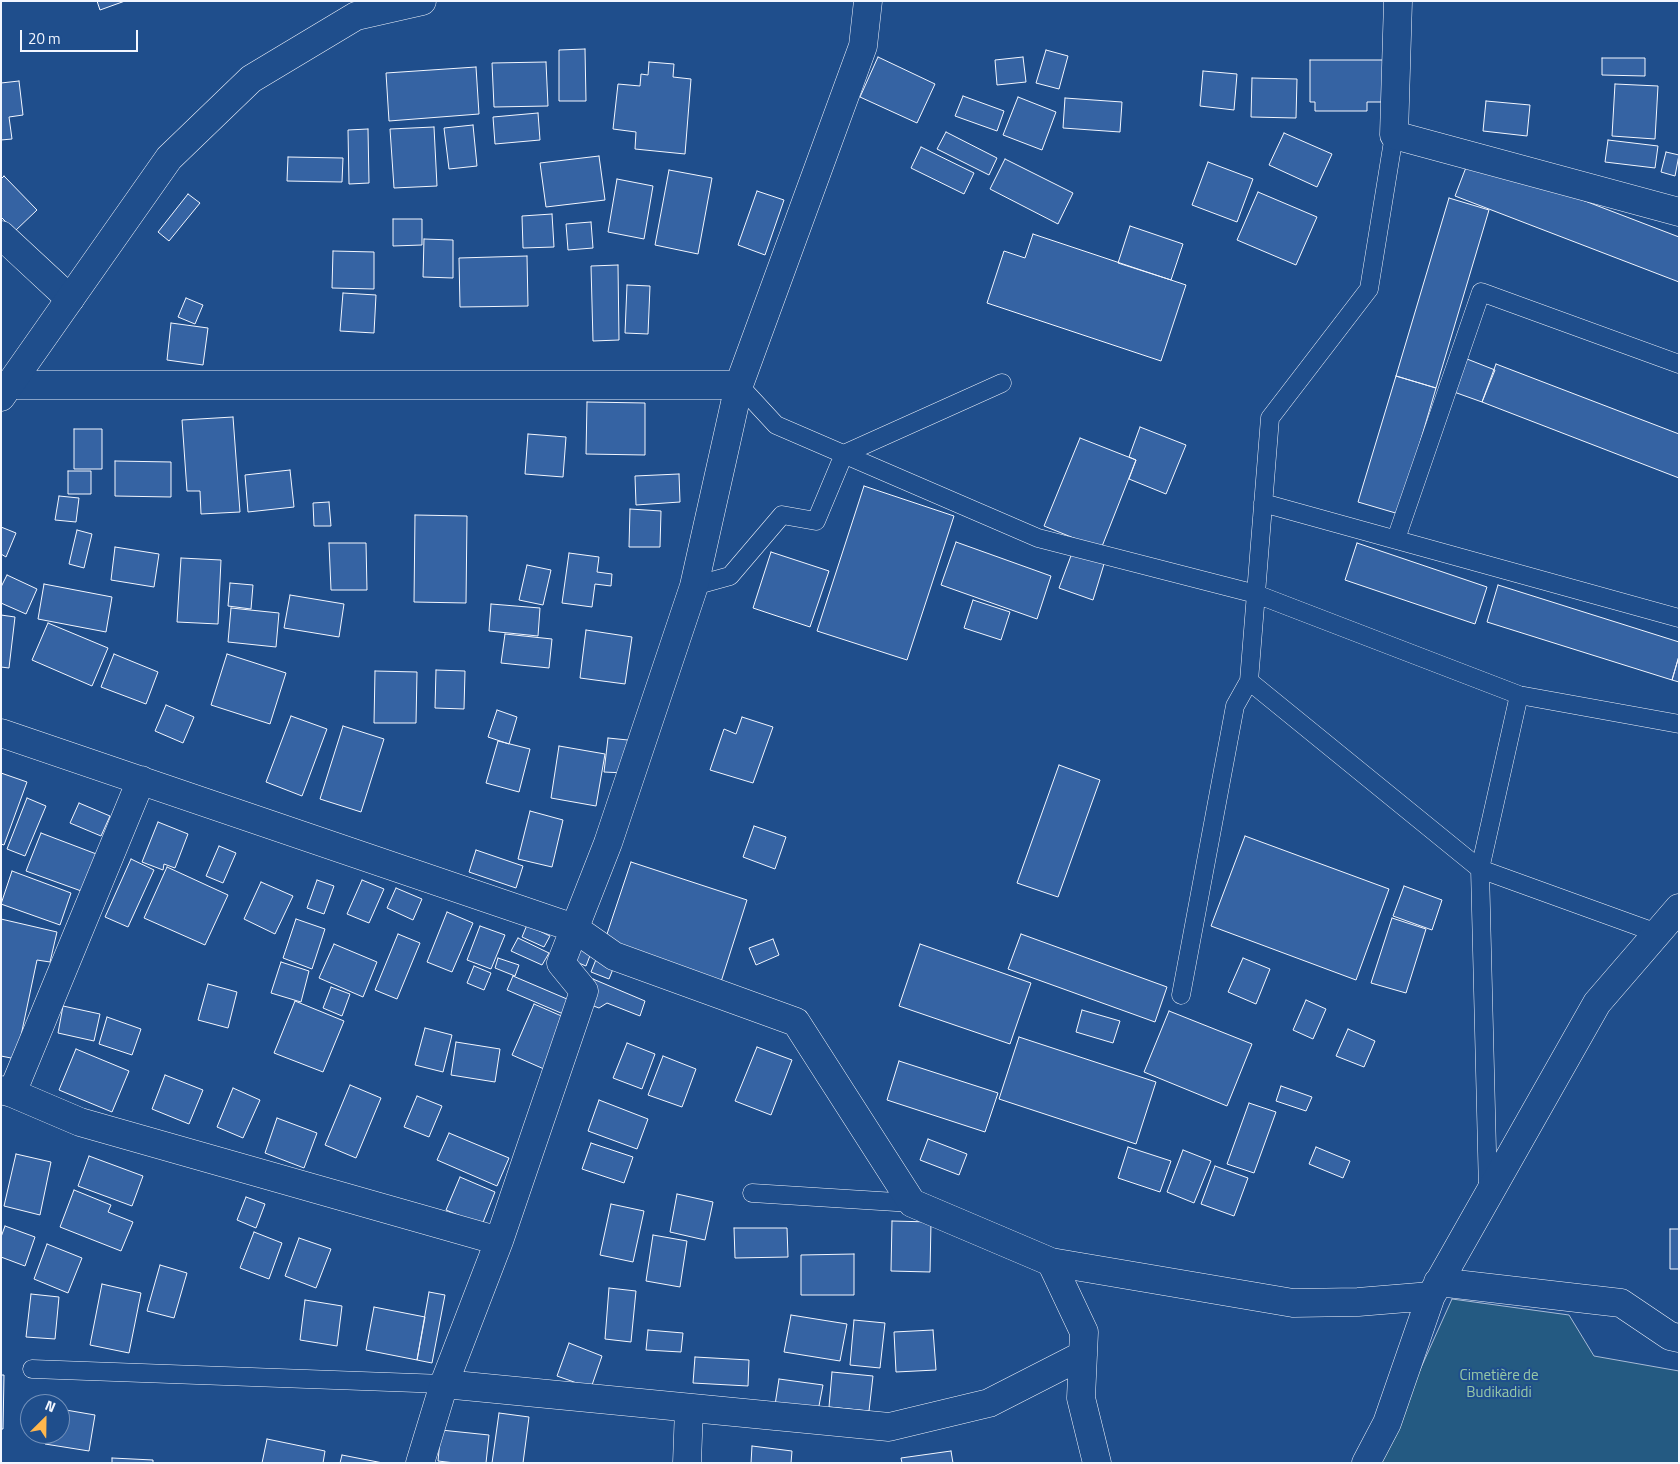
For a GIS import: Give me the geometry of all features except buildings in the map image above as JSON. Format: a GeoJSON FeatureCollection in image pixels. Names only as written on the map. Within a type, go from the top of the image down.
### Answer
{"type":"FeatureCollection","features":[{"type":"Feature","properties":{"kind":"main road"},"geometry":{"type":"LineString","coordinates":[[4,389],[169,158],[251,79],[356,16],[422,1]]}},
{"type":"Feature","properties":{"kind":"main road"},"geometry":{"type":"LineString","coordinates":[[420,1463],[444,1384],[499,1241],[584,991],[560,962],[608,843],[694,586],[739,386],[863,46],[868,1]]}},
{"type":"Feature","properties":{"kind":"main road"},"geometry":{"type":"LineString","coordinates":[[1398,1],[1394,136],[1679,212]]}},
{"type":"Feature","properties":{"kind":"main road"},"geometry":{"type":"LineString","coordinates":[[1,235],[70,299]]}},
{"type":"Feature","properties":{"kind":"main road"},"geometry":{"type":"LineString","coordinates":[[4,389],[739,386]]}},
{"type":"Feature","properties":{"kind":"main road"},"geometry":{"type":"LineString","coordinates":[[1,733],[574,928],[614,956],[796,1022],[912,1203],[1051,1262],[1292,1303],[1358,1302],[1435,1289],[1621,1303],[1670,1336],[1679,1338]]}},
{"type":"Feature","properties":{"kind":"main road"},"geometry":{"type":"LineString","coordinates":[[141,780],[7,1092],[80,1122],[499,1241]]}},
{"type":"Feature","properties":{"kind":"main road"},"geometry":{"type":"LineString","coordinates":[[1366,1463],[1387,1423],[1435,1289],[1488,1194],[1597,1003],[1679,908]]}},
{"type":"Feature","properties":{"kind":"main road"},"geometry":{"type":"LineString","coordinates":[[1051,1262],[1084,1332],[1081,1398],[1097,1463]]}},
{"type":"Feature","properties":{"kind":"main road"},"geometry":{"type":"LineString","coordinates":[[444,1384],[889,1427],[989,1403],[1083,1355]]}},
{"type":"Feature","properties":{"kind":"main road"},"geometry":{"type":"LineString","coordinates":[[686,1463],[689,1408]]}},
{"type":"Feature","properties":{"kind":"lane"},"geometry":{"type":"LineString","coordinates":[[1181,995],[1235,706],[1249,681],[1270,418],[1370,289],[1394,136]]}},
{"type":"Feature","properties":{"kind":"lane"},"geometry":{"type":"LineString","coordinates":[[1396,539],[1481,292],[1679,364]]}},
{"type":"Feature","properties":{"kind":"lane"},"geometry":{"type":"LineString","coordinates":[[694,586],[730,576],[782,515],[816,521],[844,454],[1002,383]]}},
{"type":"Feature","properties":{"kind":"lane"},"geometry":{"type":"LineString","coordinates":[[739,386],[776,425],[1038,538],[1256,594],[1519,695],[1679,724]]}},
{"type":"Feature","properties":{"kind":"lane"},"geometry":{"type":"LineString","coordinates":[[1263,503],[1679,618]]}},
{"type":"Feature","properties":{"kind":"lane"},"geometry":{"type":"LineString","coordinates":[[1249,681],[1480,870],[1657,933]]}},
{"type":"Feature","properties":{"kind":"lane"},"geometry":{"type":"LineString","coordinates":[[1488,1194],[1480,870],[1519,695]]}},
{"type":"Feature","properties":{"kind":"lane"},"geometry":{"type":"LineString","coordinates":[[752,1193],[912,1203]]}},
{"type":"Feature","properties":{"kind":"lane"},"geometry":{"type":"LineString","coordinates":[[32,1369],[444,1384]]}},
{"type":"Feature","properties":{"kind":"green space","name":"Cimetière de Budikadidi"},"geometry":{"type":"Polygon","coordinates":[[[1452,1299],[1569,1315],[1594,1356],[1679,1371],[1679,1463],[1378,1463],[1452,1299]]]}}]}
